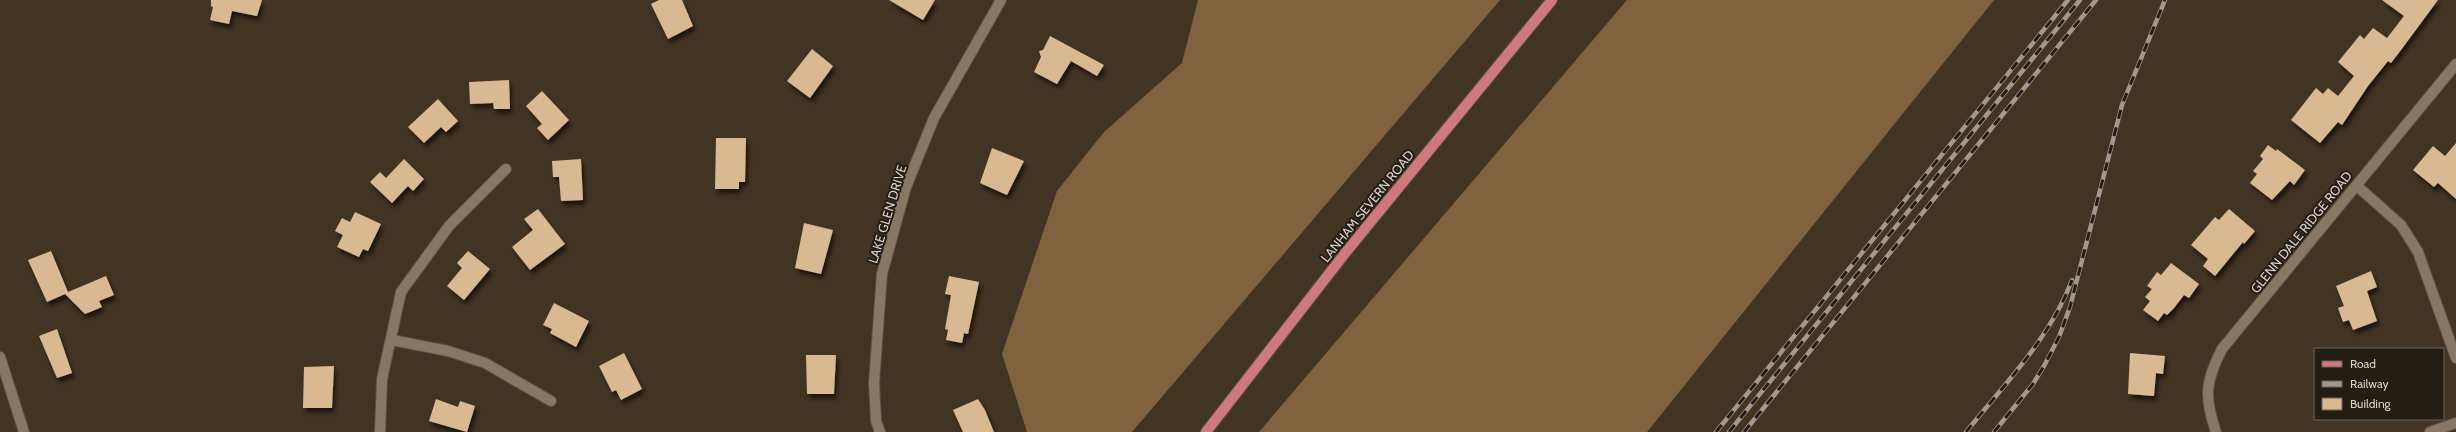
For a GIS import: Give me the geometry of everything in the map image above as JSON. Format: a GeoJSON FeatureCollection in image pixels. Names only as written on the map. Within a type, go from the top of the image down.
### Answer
{"type":"FeatureCollection","features":[{"type":"Feature","properties":{"kind":"main road","name":"LANHAM SEVERN ROAD"},"geometry":{"type":"LineString","coordinates":[[1206,432],[1346,252],[1552,0]]}},
{"type":"Feature","properties":{"kind":"street","name":"LAKE GLEN DRIVE"},"geometry":{"type":"LineString","coordinates":[[880,432],[876,421],[874,383],[882,274],[906,187],[934,118],[1001,0]]}},
{"type":"Feature","properties":{"kind":"street","name":"GLENN DALE RIDGE ROAD"},"geometry":{"type":"LineString","coordinates":[[2216,432],[2209,413],[2207,385],[2212,368],[2222,349],[2456,64]]}},
{"type":"Feature","properties":{"kind":"street"},"geometry":{"type":"LineString","coordinates":[[380,432],[382,379],[392,340],[400,298],[406,285],[449,226],[506,169]]}},
{"type":"Feature","properties":{"kind":"street"},"geometry":{"type":"LineString","coordinates":[[2357,186],[2401,225],[2418,252],[2456,358]]}},
{"type":"Feature","properties":{"kind":"street"},"geometry":{"type":"LineString","coordinates":[[392,340],[448,351],[485,363],[551,401]]}},
{"type":"Feature","properties":{"kind":"street"},"geometry":{"type":"LineString","coordinates":[[0,357],[24,432]]}},
{"type":"Feature","properties":{"kind":"street"},"geometry":{"type":"LineString","coordinates":[[2430,432],[2456,423]]}},
{"type":"Feature","properties":{"kind":"shaded area"},"geometry":{"type":"Polygon","coordinates":[[[1198,0],[1500,0],[1132,432],[1027,432],[1002,354],[1057,191],[1104,132],[1182,63],[1198,0]]]}},
{"type":"Feature","properties":{"kind":"shaded area"},"geometry":{"type":"Polygon","coordinates":[[[1627,0],[1994,0],[1647,432],[1259,432],[1627,0]]]}},
{"type":"Feature","properties":{"kind":"building"},"geometry":{"type":"Polygon","coordinates":[[[211,0],[262,0],[257,16],[232,11],[229,24],[210,20],[213,7],[211,6],[211,0]]]}},
{"type":"Feature","properties":{"kind":"building"},"geometry":{"type":"Polygon","coordinates":[[[659,0],[682,0],[693,26],[668,39],[651,4],[659,0]]]}},
{"type":"Feature","properties":{"kind":"building"},"geometry":{"type":"Polygon","coordinates":[[[889,0],[935,0],[923,20],[889,0]]]}},
{"type":"Feature","properties":{"kind":"building"},"geometry":{"type":"Polygon","coordinates":[[[2382,0],[2438,0],[2391,63],[2388,61],[2368,86],[2342,125],[2338,122],[2320,143],[2291,120],[2316,88],[2323,94],[2328,88],[2338,96],[2354,76],[2338,62],[2360,35],[2364,39],[2373,28],[2387,38],[2404,16],[2382,0]]]}},
{"type":"Feature","properties":{"kind":"building"},"geometry":{"type":"Polygon","coordinates":[[[1050,36],[1104,65],[1097,76],[1071,61],[1057,84],[1034,72],[1041,57],[1039,51],[1043,50],[1050,36]]]}},
{"type":"Feature","properties":{"kind":"building"},"geometry":{"type":"Polygon","coordinates":[[[812,49],[833,66],[810,98],[787,81],[812,49]]]}},
{"type":"Feature","properties":{"kind":"building"},"geometry":{"type":"Polygon","coordinates":[[[509,80],[510,109],[494,109],[493,103],[470,104],[469,82],[509,80]]]}},
{"type":"Feature","properties":{"kind":"building"},"geometry":{"type":"Polygon","coordinates":[[[542,91],[569,120],[548,140],[537,128],[542,124],[526,106],[542,91]]]}},
{"type":"Feature","properties":{"kind":"building"},"geometry":{"type":"Polygon","coordinates":[[[438,99],[458,121],[446,132],[441,127],[424,143],[408,127],[438,99]]]}},
{"type":"Feature","properties":{"kind":"building"},"geometry":{"type":"Polygon","coordinates":[[[716,138],[746,138],[745,182],[739,182],[739,189],[715,189],[716,138]]]}},
{"type":"Feature","properties":{"kind":"building"},"geometry":{"type":"Polygon","coordinates":[[[2456,143],[2456,199],[2438,183],[2434,187],[2413,170],[2433,146],[2445,156],[2456,143]]]}},
{"type":"Feature","properties":{"kind":"building"},"geometry":{"type":"Polygon","coordinates":[[[2268,145],[2276,151],[2277,149],[2305,170],[2294,185],[2290,181],[2272,200],[2250,183],[2257,174],[2253,171],[2263,159],[2260,156],[2268,145]]]}},
{"type":"Feature","properties":{"kind":"building"},"geometry":{"type":"Polygon","coordinates":[[[992,148],[1024,161],[1007,195],[980,183],[992,148]]]}},
{"type":"Feature","properties":{"kind":"building"},"geometry":{"type":"Polygon","coordinates":[[[404,159],[424,179],[413,191],[408,186],[392,203],[370,182],[380,172],[386,178],[404,159]]]}},
{"type":"Feature","properties":{"kind":"building"},"geometry":{"type":"Polygon","coordinates":[[[581,159],[583,200],[561,201],[559,177],[553,177],[552,161],[581,159]]]}},
{"type":"Feature","properties":{"kind":"building"},"geometry":{"type":"Polygon","coordinates":[[[538,209],[565,244],[530,270],[512,247],[533,230],[524,219],[538,209]]]}},
{"type":"Feature","properties":{"kind":"building"},"geometry":{"type":"Polygon","coordinates":[[[2229,209],[2255,231],[2244,244],[2243,242],[2215,276],[2203,266],[2208,259],[2191,245],[2215,217],[2219,220],[2229,209]]]}},
{"type":"Feature","properties":{"kind":"building"},"geometry":{"type":"Polygon","coordinates":[[[355,212],[381,224],[368,251],[363,249],[359,257],[337,247],[343,235],[335,231],[342,218],[350,222],[355,212]]]}},
{"type":"Feature","properties":{"kind":"building"},"geometry":{"type":"Polygon","coordinates":[[[804,223],[833,230],[821,274],[795,268],[804,223]]]}},
{"type":"Feature","properties":{"kind":"building"},"geometry":{"type":"Polygon","coordinates":[[[51,251],[68,292],[106,276],[114,295],[99,301],[102,307],[85,314],[65,294],[47,302],[28,260],[51,251]]]}},
{"type":"Feature","properties":{"kind":"building"},"geometry":{"type":"Polygon","coordinates":[[[468,251],[490,269],[464,300],[447,286],[462,268],[457,263],[468,251]]]}},
{"type":"Feature","properties":{"kind":"building"},"geometry":{"type":"Polygon","coordinates":[[[2171,263],[2199,284],[2189,298],[2184,295],[2167,315],[2164,313],[2158,321],[2143,310],[2150,301],[2145,297],[2152,289],[2147,286],[2157,272],[2161,275],[2171,263]]]}},
{"type":"Feature","properties":{"kind":"building"},"geometry":{"type":"Polygon","coordinates":[[[2371,271],[2377,287],[2367,291],[2377,321],[2353,330],[2349,320],[2343,322],[2338,308],[2344,306],[2336,286],[2371,271]]]}},
{"type":"Feature","properties":{"kind":"building"},"geometry":{"type":"Polygon","coordinates":[[[949,276],[979,282],[968,334],[964,333],[962,343],[946,340],[948,330],[945,329],[951,295],[945,294],[949,276]]]}},
{"type":"Feature","properties":{"kind":"building"},"geometry":{"type":"Polygon","coordinates":[[[554,303],[589,321],[576,347],[550,333],[552,329],[543,325],[554,303]]]}},
{"type":"Feature","properties":{"kind":"building"},"geometry":{"type":"Polygon","coordinates":[[[57,329],[72,373],[57,378],[39,336],[57,329]]]}},
{"type":"Feature","properties":{"kind":"building"},"geometry":{"type":"Polygon","coordinates":[[[624,353],[642,389],[621,400],[616,390],[612,392],[599,366],[624,353]]]}},
{"type":"Feature","properties":{"kind":"building"},"geometry":{"type":"Polygon","coordinates":[[[2130,353],[2165,356],[2163,374],[2156,373],[2154,396],[2128,394],[2130,353]]]}},
{"type":"Feature","properties":{"kind":"building"},"geometry":{"type":"Polygon","coordinates":[[[806,355],[836,355],[834,394],[807,394],[806,355]]]}},
{"type":"Feature","properties":{"kind":"building"},"geometry":{"type":"Polygon","coordinates":[[[334,366],[332,408],[303,408],[304,367],[334,366]]]}},
{"type":"Feature","properties":{"kind":"building"},"geometry":{"type":"Polygon","coordinates":[[[436,399],[458,407],[460,401],[475,406],[467,432],[429,421],[436,399]]]}},
{"type":"Feature","properties":{"kind":"building"},"geometry":{"type":"Polygon","coordinates":[[[978,399],[985,410],[994,432],[963,432],[953,410],[978,399]]]}},
{"type":"Feature","properties":{"kind":"railway"},"geometry":{"type":"LineString","coordinates":[[1716,432],[2068,0]]}},
{"type":"Feature","properties":{"kind":"railway"},"geometry":{"type":"LineString","coordinates":[[1729,432],[2080,0]]}},
{"type":"Feature","properties":{"kind":"railway"},"geometry":{"type":"LineString","coordinates":[[1744,432],[2096,0]]}},
{"type":"Feature","properties":{"kind":"railway"},"geometry":{"type":"LineString","coordinates":[[1994,432],[2033,384],[2059,337],[2070,307],[2122,105],[2165,0]]}},
{"type":"Feature","properties":{"kind":"railway"},"geometry":{"type":"LineString","coordinates":[[1966,432],[2011,378],[2039,341],[2063,301],[2072,280]]}}]}
